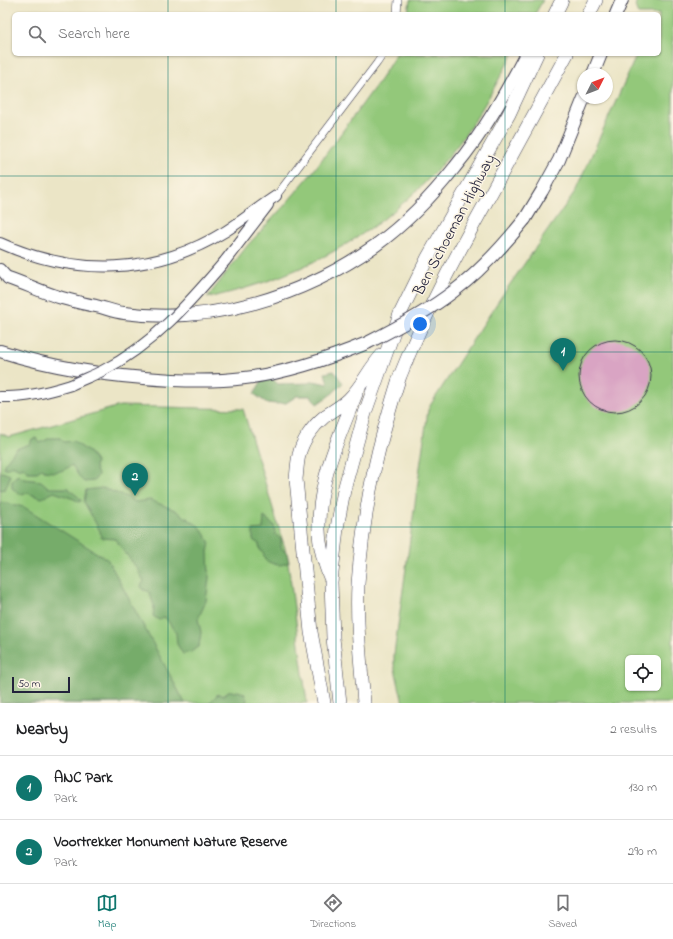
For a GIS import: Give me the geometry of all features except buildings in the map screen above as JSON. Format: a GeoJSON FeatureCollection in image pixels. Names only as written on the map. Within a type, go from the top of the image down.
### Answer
{"type":"FeatureCollection","features":[{"type":"Feature","properties":{"kind":"highway"},"geometry":{"type":"LineString","coordinates":[[556,12],[562,0]]}},
{"type":"Feature","properties":{"kind":"highway"},"geometry":{"type":"LineString","coordinates":[[589,12],[596,0]]}},
{"type":"Feature","properties":{"kind":"highway","name":"Ben Schoeman Highway"},"geometry":{"type":"LineString","coordinates":[[340,703],[333,638],[332,582],[337,528],[344,490],[365,413],[400,314],[427,259],[509,114],[536,56]]}},
{"type":"Feature","properties":{"kind":"highway","name":"Ben Schoeman Highway"},"geometry":{"type":"LineString","coordinates":[[364,703],[358,586],[369,494],[376,459],[388,415],[403,371],[423,322],[450,267],[566,56]]}},
{"type":"Feature","properties":{"kind":"highway"},"geometry":{"type":"LineString","coordinates":[[332,582],[324,563],[321,545],[318,524],[320,505],[328,471],[359,387],[366,374],[386,351]]}},
{"type":"Feature","properties":{"kind":"highway"},"geometry":{"type":"LineString","coordinates":[[324,703],[311,632],[296,480],[299,455],[303,444],[312,430],[320,420],[348,400],[359,387]]}},
{"type":"Feature","properties":{"kind":"main road"},"geometry":{"type":"LineString","coordinates":[[549,12],[558,0]]}},
{"type":"Feature","properties":{"kind":"main road"},"geometry":{"type":"LineString","coordinates":[[617,12],[622,0]]}},
{"type":"Feature","properties":{"kind":"main road"},"geometry":{"type":"LineString","coordinates":[[3,273],[61,298],[122,313],[159,316],[196,315],[238,308],[274,297],[308,284],[347,264],[377,244],[416,211],[455,167],[476,139],[496,110],[525,56]]}},
{"type":"Feature","properties":{"kind":"main road"},"geometry":{"type":"LineString","coordinates":[[595,68],[600,56]]}},
{"type":"Feature","properties":{"kind":"main road"},"geometry":{"type":"LineString","coordinates":[[0,350],[25,359],[83,371],[146,379],[195,381],[245,378],[290,370],[333,357],[367,343],[416,317],[454,292],[505,245],[526,219],[559,160],[582,104]]}},
{"type":"Feature","properties":{"kind":"main road"},"geometry":{"type":"LineString","coordinates":[[0,243],[32,256],[59,262],[89,267],[132,266],[148,263],[196,247],[226,231],[276,196]]}},
{"type":"Feature","properties":{"kind":"main road"},"geometry":{"type":"LineString","coordinates":[[0,397],[16,398],[49,392],[71,385],[102,371],[147,342],[188,304],[276,196]]}},
{"type":"Feature","properties":{"kind":"street"},"geometry":{"type":"LineString","coordinates":[[397,12],[398,0]]}},
{"type":"Feature","properties":{"kind":"street"},"geometry":{"type":"LineString","coordinates":[[276,196],[382,56]]}},
{"type":"Feature","properties":{"kind":"green space"},"geometry":{"type":"Polygon","coordinates":[[[410,0],[543,0],[536,12],[408,12],[410,0]]]}},
{"type":"Feature","properties":{"kind":"green space"},"geometry":{"type":"Polygon","coordinates":[[[637,0],[673,0],[673,703],[403,703],[394,665],[394,654],[428,410],[501,297],[576,190],[636,56],[661,56],[661,12],[637,12],[635,6],[637,0]]]}},
{"type":"Feature","properties":{"kind":"green space"},"geometry":{"type":"Polygon","coordinates":[[[395,56],[512,56],[481,110],[460,142],[435,172],[408,198],[379,222],[348,243],[315,261],[244,289],[207,298],[247,246],[312,173],[380,80],[395,56]]]}},
{"type":"Feature","properties":{"kind":"green space"},"geometry":{"type":"Polygon","coordinates":[[[334,371],[343,383],[333,393],[317,404],[311,396],[297,396],[286,403],[276,404],[267,403],[254,394],[262,380],[270,376],[278,384],[308,383],[313,381],[328,384],[325,373],[334,371]]]}},
{"type":"Feature","properties":{"kind":"green space"},"geometry":{"type":"Polygon","coordinates":[[[120,406],[243,409],[287,555],[307,703],[0,703],[0,433],[9,437],[120,406]]]}},
{"type":"Feature","properties":{"kind":"green space"},"geometry":{"type":"Polygon","coordinates":[[[36,438],[40,443],[50,438],[60,438],[64,442],[73,441],[90,453],[96,462],[95,467],[98,475],[94,481],[84,482],[72,465],[62,471],[56,472],[44,471],[43,468],[37,472],[28,472],[23,467],[20,469],[12,465],[8,468],[4,468],[4,464],[16,449],[30,444],[32,439],[36,438]]]}},
{"type":"Feature","properties":{"kind":"green space"},"geometry":{"type":"Polygon","coordinates":[[[2,472],[10,475],[5,489],[0,490],[0,473],[2,472]]]}},
{"type":"Feature","properties":{"kind":"green space"},"geometry":{"type":"Polygon","coordinates":[[[17,475],[24,479],[41,481],[49,488],[69,488],[79,497],[81,501],[79,502],[54,492],[42,498],[27,493],[19,494],[12,488],[12,481],[17,475]]]}},
{"type":"Feature","properties":{"kind":"green space"},"geometry":{"type":"Polygon","coordinates":[[[103,488],[127,497],[135,502],[150,500],[175,510],[200,527],[210,543],[208,552],[209,578],[206,601],[198,619],[201,632],[199,646],[191,652],[183,654],[177,644],[176,633],[165,617],[159,620],[153,616],[154,606],[149,591],[143,590],[141,586],[144,581],[136,567],[115,539],[101,538],[100,531],[84,502],[86,490],[103,488]]]}},
{"type":"Feature","properties":{"kind":"green space"},"geometry":{"type":"Polygon","coordinates":[[[0,502],[24,507],[108,560],[185,703],[0,703],[0,502]]]}},
{"type":"Feature","properties":{"kind":"green space"},"geometry":{"type":"Polygon","coordinates":[[[264,517],[274,525],[276,535],[281,539],[281,548],[287,553],[289,562],[277,565],[265,560],[259,544],[253,540],[253,530],[263,529],[264,517]]]}},
{"type":"Feature","properties":{"kind":"green space"},"geometry":{"type":"Polygon","coordinates":[[[228,691],[238,691],[244,693],[247,700],[246,703],[209,703],[218,694],[224,696],[228,691]]]}},
{"type":"Feature","properties":{"kind":"place","name":"ANC Park"},"geometry":{"type":"Point","coordinates":[563,371]}},
{"type":"Feature","properties":{"kind":"place","name":"Voortrekker Monument Nature Reserve"},"geometry":{"type":"Point","coordinates":[135,496]}}]}
